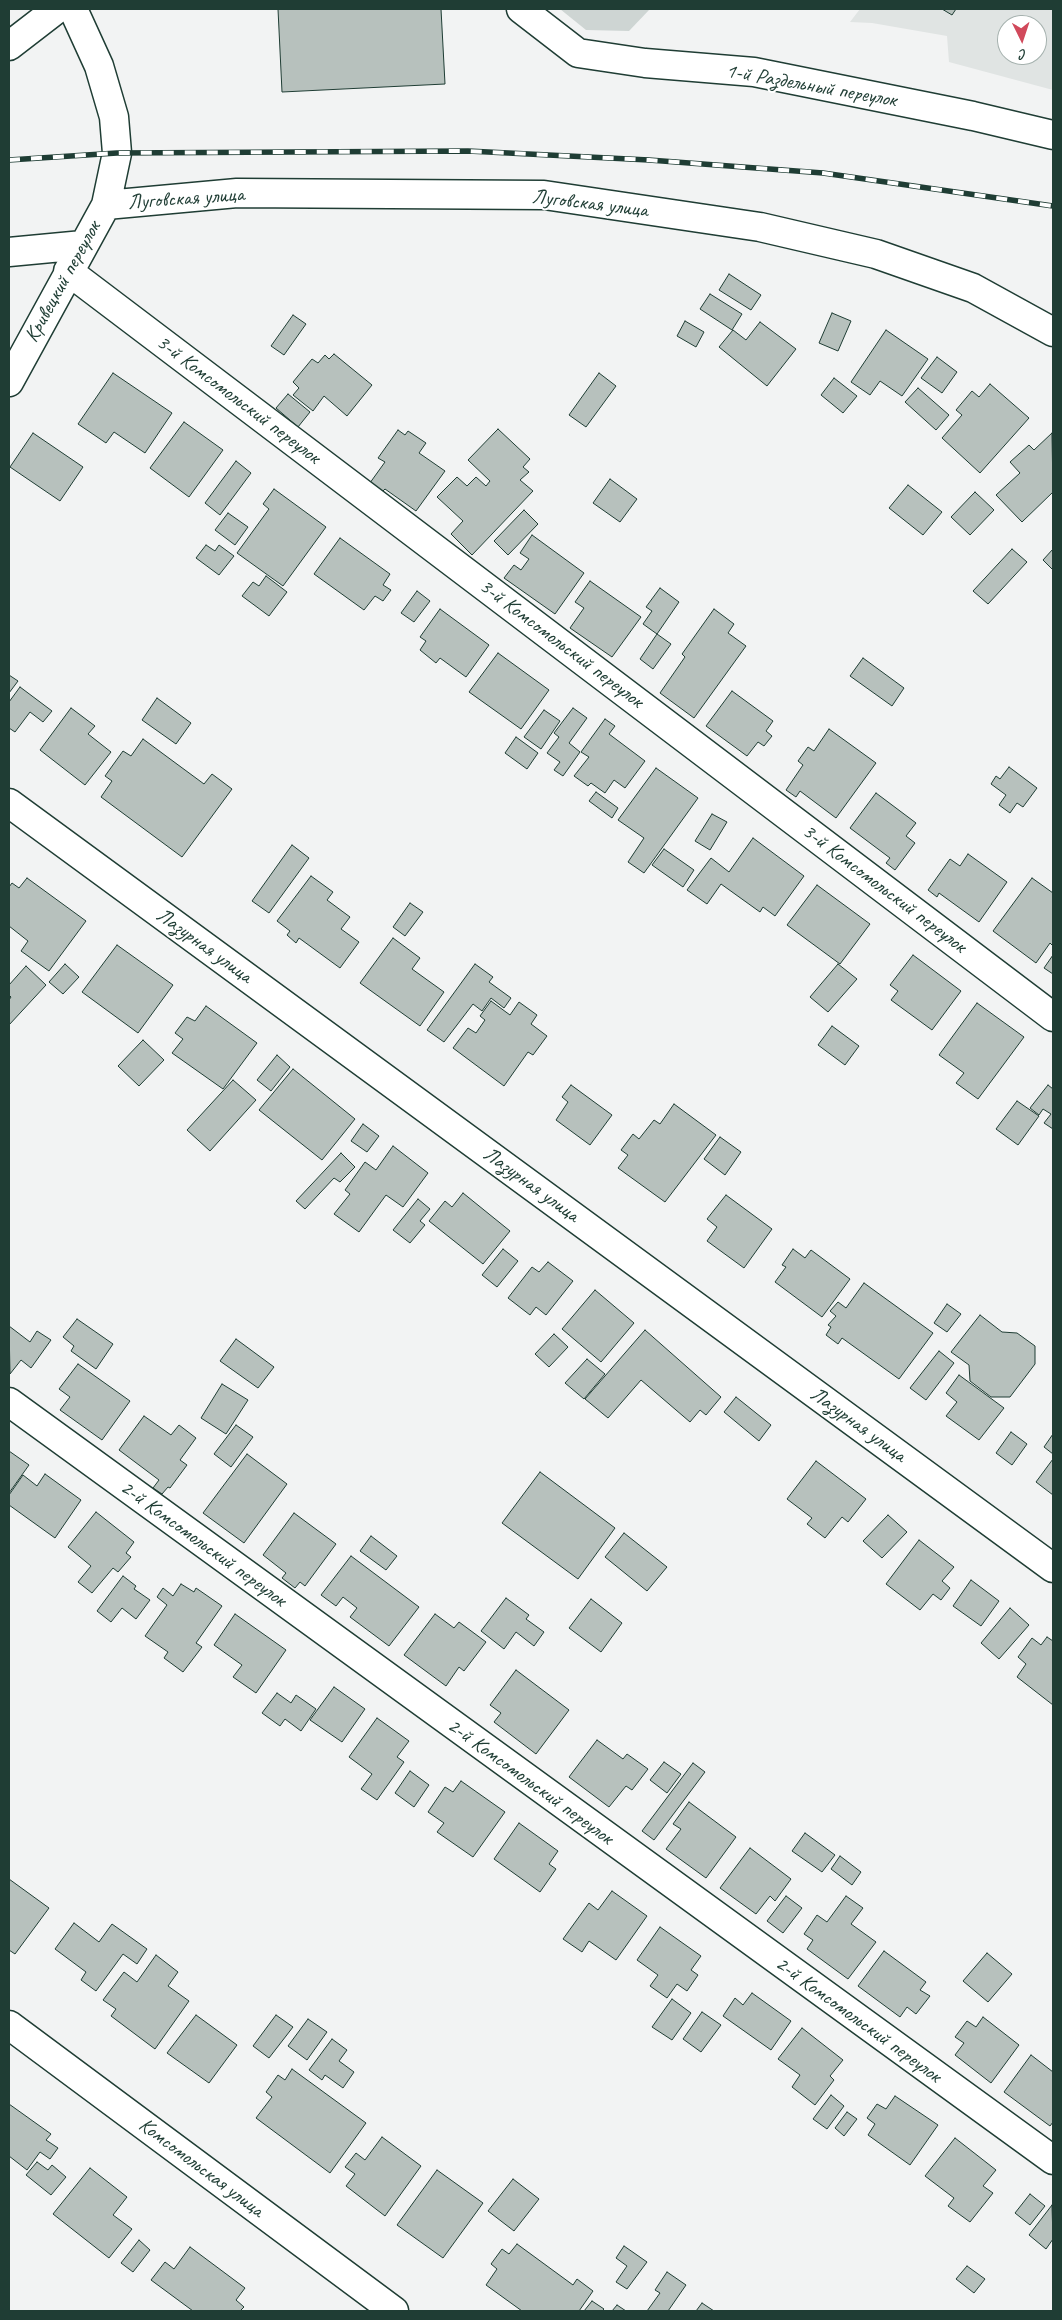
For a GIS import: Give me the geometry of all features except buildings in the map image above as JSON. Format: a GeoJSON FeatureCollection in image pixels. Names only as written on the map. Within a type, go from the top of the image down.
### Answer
{"type":"FeatureCollection","features":[{"type":"Feature","properties":{"kind":"street"},"geometry":{"type":"LineString","coordinates":[[9,46],[57,9]]}},
{"type":"Feature","properties":{"kind":"street","name":"Кривецкий переулок"},"geometry":{"type":"LineString","coordinates":[[9,382],[68,271],[106,205],[117,154],[114,117],[100,66],[73,9]]}},
{"type":"Feature","properties":{"kind":"street","name":"1-й Раздельный переулок"},"geometry":{"type":"LineString","coordinates":[[521,9],[578,53],[646,63],[754,72],[973,116],[1053,135]]}},
{"type":"Feature","properties":{"kind":"street","name":"Луговская улица"},"geometry":{"type":"LineString","coordinates":[[106,205],[236,193],[544,196],[760,227],[876,254],[973,288],[1053,332]]}},
{"type":"Feature","properties":{"kind":"street"},"geometry":{"type":"LineString","coordinates":[[9,252],[83,245]]}},
{"type":"Feature","properties":{"kind":"street","name":"3-й Комсомольский переулок"},"geometry":{"type":"LineString","coordinates":[[68,271],[1053,1017]]}},
{"type":"Feature","properties":{"kind":"street","name":"Лазурная улица"},"geometry":{"type":"LineString","coordinates":[[9,803],[1053,1568]]}},
{"type":"Feature","properties":{"kind":"street","name":"2-й Комсомольский переулок"},"geometry":{"type":"LineString","coordinates":[[9,1402],[1053,2160]]}},
{"type":"Feature","properties":{"kind":"street","name":"Комсомольская улица"},"geometry":{"type":"LineString","coordinates":[[9,2024],[394,2311]]}},
{"type":"Feature","properties":{"kind":"shaded area"},"geometry":{"type":"Polygon","coordinates":[[[560,9],[650,9],[629,31],[586,30],[560,9]]]}},
{"type":"Feature","properties":{"kind":"shaded area"},"geometry":{"type":"Polygon","coordinates":[[[860,9],[1053,9],[1053,90],[949,62],[947,36],[872,23],[850,22],[860,9]]]}},
{"type":"Feature","properties":{"kind":"railway"},"geometry":{"type":"LineString","coordinates":[[9,160],[117,153],[468,151],[649,160],[823,173],[1053,206]]}}]}
